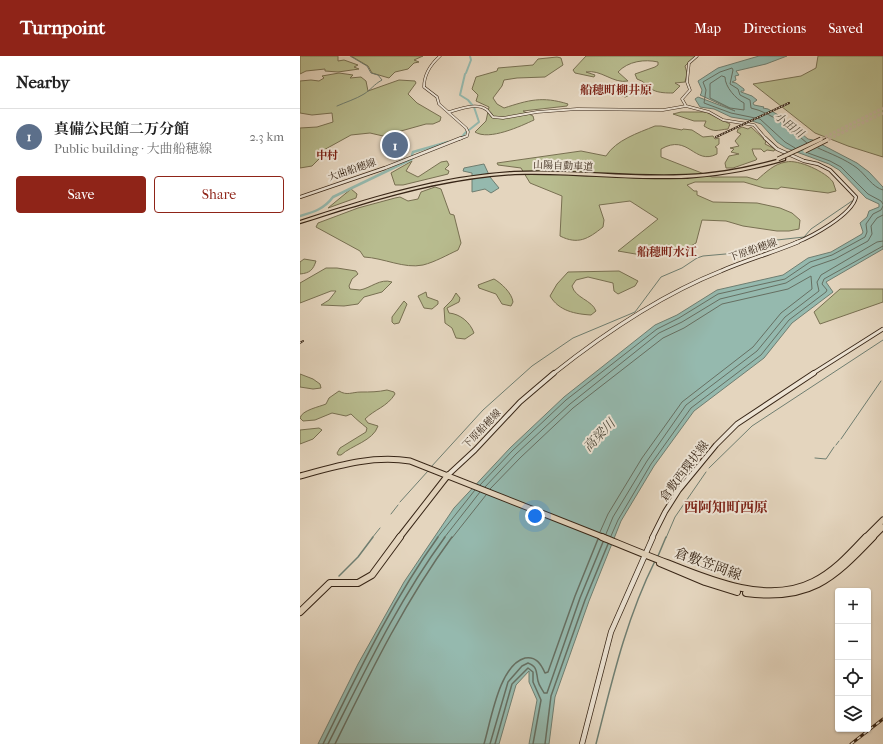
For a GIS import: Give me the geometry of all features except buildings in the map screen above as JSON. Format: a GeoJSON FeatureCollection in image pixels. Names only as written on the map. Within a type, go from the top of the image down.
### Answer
{"type":"FeatureCollection","features":[{"type":"Feature","properties":{"kind":"highway","name":"山陽自動車道"},"geometry":{"type":"LineString","coordinates":[[300,222],[405,190],[465,177],[500,173],[543,171],[652,176],[691,175],[740,169],[778,159],[821,139]]}},
{"type":"Feature","properties":{"kind":"highway","name":"山陽自動車道"},"geometry":{"type":"LineString","coordinates":[[500,173],[556,173],[686,177],[735,172],[784,159],[827,140]]}},
{"type":"Feature","properties":{"kind":"main road","name":"大曲船穂線"},"geometry":{"type":"LineString","coordinates":[[300,197],[385,168],[432,148],[463,139],[468,135],[468,131],[439,104],[437,97],[426,90],[424,86],[429,70],[434,61],[440,56]]}},
{"type":"Feature","properties":{"kind":"main road"},"geometry":{"type":"LineString","coordinates":[[449,112],[474,106],[486,109],[493,117],[502,118],[537,112],[573,110],[659,111],[686,106],[682,99],[690,90],[687,82],[689,63],[697,56]]}},
{"type":"Feature","properties":{"kind":"main road","name":"下原船穂線"},"geometry":{"type":"LineString","coordinates":[[448,475],[461,461],[475,450],[527,396],[559,369],[589,347],[643,313],[701,280],[746,260],[811,238],[855,202],[856,197],[854,194],[832,172],[818,164],[807,163],[780,151],[768,142],[754,125],[723,120],[709,112],[686,106]]}},
{"type":"Feature","properties":{"kind":"main road","name":"倉敷西環状線"},"geometry":{"type":"LineString","coordinates":[[582,744],[611,632],[642,553],[679,490],[716,445],[737,424],[793,386],[883,329]]}},
{"type":"Feature","properties":{"kind":"main road","name":"倉敷笠岡線"},"geometry":{"type":"LineString","coordinates":[[300,476],[364,460],[387,459],[411,462],[448,475],[720,586],[749,594],[766,595],[795,592],[816,586],[830,578],[881,527],[883,520]]}},
{"type":"Feature","properties":{"kind":"main road"},"geometry":{"type":"LineString","coordinates":[[300,612],[330,583],[358,583],[372,575],[416,515],[448,475]]}},
{"type":"Feature","properties":{"kind":"green space"},"geometry":{"type":"Polygon","coordinates":[[[300,56],[338,56],[338,61],[344,60],[358,65],[354,67],[359,69],[338,72],[325,71],[325,69],[306,71],[300,74],[300,56]]]}},
{"type":"Feature","properties":{"kind":"green space"},"geometry":{"type":"Polygon","coordinates":[[[351,56],[423,56],[414,60],[419,62],[414,63],[408,69],[395,72],[389,78],[372,73],[368,66],[351,56]]]}},
{"type":"Feature","properties":{"kind":"green space"},"geometry":{"type":"Polygon","coordinates":[[[586,56],[695,56],[685,66],[687,73],[685,82],[675,83],[680,86],[673,93],[663,93],[655,91],[637,79],[635,74],[655,67],[658,65],[658,62],[642,61],[627,65],[618,72],[628,81],[623,81],[591,72],[586,72],[595,75],[594,77],[575,73],[573,70],[586,56]]]}},
{"type":"Feature","properties":{"kind":"green space"},"geometry":{"type":"Polygon","coordinates":[[[818,56],[883,56],[883,157],[848,146],[815,133],[753,84],[801,76],[816,68],[818,56]]]}},
{"type":"Feature","properties":{"kind":"green space"},"geometry":{"type":"Polygon","coordinates":[[[561,58],[563,65],[545,77],[504,80],[502,86],[493,98],[497,104],[504,108],[536,100],[551,100],[568,104],[567,106],[523,111],[533,116],[534,120],[505,132],[488,135],[475,132],[486,121],[489,107],[476,101],[478,95],[472,89],[476,77],[497,71],[498,68],[533,65],[538,59],[561,58]]]}},
{"type":"Feature","properties":{"kind":"green space"},"geometry":{"type":"Polygon","coordinates":[[[339,73],[353,75],[350,78],[361,77],[366,81],[368,91],[399,80],[415,81],[416,83],[408,94],[417,103],[441,117],[440,121],[383,136],[370,133],[351,135],[322,151],[323,155],[312,166],[300,168],[300,128],[317,127],[333,122],[332,113],[312,115],[300,113],[300,81],[319,81],[324,78],[322,76],[339,73]]]}},
{"type":"Feature","properties":{"kind":"green space"},"geometry":{"type":"Polygon","coordinates":[[[593,84],[606,89],[626,88],[634,94],[625,97],[615,92],[589,91],[593,87],[593,84]]]}},
{"type":"Feature","properties":{"kind":"green space"},"geometry":{"type":"Polygon","coordinates":[[[681,112],[706,112],[730,124],[728,129],[714,130],[704,126],[706,121],[694,121],[673,114],[681,112]]]}},
{"type":"Feature","properties":{"kind":"green space"},"geometry":{"type":"Polygon","coordinates":[[[655,126],[692,130],[703,137],[713,136],[715,139],[719,138],[719,144],[715,147],[717,148],[717,154],[709,157],[702,156],[678,145],[671,145],[661,149],[661,157],[712,177],[747,177],[757,180],[774,166],[786,162],[797,162],[818,170],[824,174],[833,182],[836,191],[828,193],[781,187],[778,189],[764,188],[744,182],[695,182],[687,185],[694,191],[697,191],[697,195],[713,202],[757,203],[780,208],[792,213],[800,220],[799,229],[777,231],[743,226],[726,221],[702,220],[696,243],[686,249],[653,257],[618,251],[658,219],[630,201],[599,205],[604,220],[603,227],[592,235],[583,239],[566,239],[560,236],[562,196],[530,183],[521,168],[498,165],[497,163],[581,151],[606,156],[610,150],[621,141],[655,126]]]}},
{"type":"Feature","properties":{"kind":"green space"},"geometry":{"type":"Polygon","coordinates":[[[742,127],[748,129],[751,127],[766,141],[765,144],[775,149],[774,151],[767,150],[764,152],[761,149],[752,149],[757,159],[756,160],[733,168],[726,168],[725,163],[729,156],[739,154],[731,152],[734,149],[730,148],[739,146],[735,141],[741,134],[737,132],[738,129],[742,127]]]}},
{"type":"Feature","properties":{"kind":"green space"},"geometry":{"type":"Polygon","coordinates":[[[412,161],[406,171],[418,177],[441,162],[447,161],[449,165],[445,169],[449,171],[448,174],[403,185],[395,185],[391,173],[412,161]]]}},
{"type":"Feature","properties":{"kind":"green space"},"geometry":{"type":"Polygon","coordinates":[[[435,187],[441,189],[450,214],[454,215],[461,243],[458,250],[427,264],[409,266],[364,257],[360,251],[316,227],[318,223],[358,208],[400,197],[408,201],[418,199],[421,192],[435,187]]]}},
{"type":"Feature","properties":{"kind":"green space"},"geometry":{"type":"Polygon","coordinates":[[[351,189],[357,194],[356,198],[328,208],[351,189]]]}},
{"type":"Feature","properties":{"kind":"green space"},"geometry":{"type":"Polygon","coordinates":[[[304,259],[316,261],[311,270],[300,274],[300,262],[304,259]]]}},
{"type":"Feature","properties":{"kind":"green space"},"geometry":{"type":"Polygon","coordinates":[[[326,268],[356,271],[358,274],[352,279],[349,286],[350,289],[360,290],[383,281],[392,282],[382,292],[364,297],[358,304],[344,306],[321,305],[329,300],[336,291],[331,291],[300,303],[300,283],[326,268]]]}},
{"type":"Feature","properties":{"kind":"green space"},"geometry":{"type":"Polygon","coordinates":[[[619,271],[638,281],[635,286],[618,294],[614,291],[613,283],[588,277],[576,280],[572,286],[576,293],[594,307],[596,311],[591,315],[568,311],[558,305],[550,296],[557,284],[568,272],[619,271]]]}},
{"type":"Feature","properties":{"kind":"green space"},"geometry":{"type":"Polygon","coordinates":[[[494,279],[511,295],[513,302],[511,306],[502,304],[496,294],[479,288],[478,285],[494,279]]]}},
{"type":"Feature","properties":{"kind":"green space"},"geometry":{"type":"Polygon","coordinates":[[[840,289],[883,289],[883,302],[820,324],[814,312],[840,289]]]}},
{"type":"Feature","properties":{"kind":"green space"},"geometry":{"type":"Polygon","coordinates":[[[426,292],[427,297],[438,301],[438,304],[432,309],[424,308],[418,296],[426,292]]]}},
{"type":"Feature","properties":{"kind":"green space"},"geometry":{"type":"Polygon","coordinates":[[[456,293],[460,298],[459,302],[447,308],[449,313],[461,317],[472,329],[474,333],[465,339],[456,338],[452,328],[445,323],[444,308],[452,300],[456,293]]]}},
{"type":"Feature","properties":{"kind":"green space"},"geometry":{"type":"Polygon","coordinates":[[[404,301],[407,304],[399,323],[394,324],[392,322],[392,317],[404,301]]]}},
{"type":"Feature","properties":{"kind":"green space"},"geometry":{"type":"Polygon","coordinates":[[[300,374],[313,379],[320,384],[321,388],[313,389],[300,387],[300,374]]]}},
{"type":"Feature","properties":{"kind":"green space"},"geometry":{"type":"Polygon","coordinates":[[[387,390],[394,392],[395,394],[385,405],[365,419],[368,423],[378,426],[375,431],[367,439],[341,455],[338,455],[337,453],[340,448],[366,432],[367,428],[351,414],[346,416],[332,413],[315,420],[303,421],[300,418],[301,415],[307,411],[326,404],[329,398],[339,391],[347,394],[387,390]]]}},
{"type":"Feature","properties":{"kind":"green space"},"geometry":{"type":"Polygon","coordinates":[[[319,428],[322,430],[313,439],[300,444],[300,430],[319,428]]]}},
{"type":"Feature","properties":{"kind":"water"},"geometry":{"type":"Polygon","coordinates":[[[759,56],[787,56],[766,64],[736,71],[739,75],[735,76],[736,80],[732,82],[744,89],[744,91],[741,92],[752,96],[757,100],[753,103],[754,105],[768,109],[780,116],[808,139],[813,140],[857,163],[869,172],[883,187],[883,249],[826,282],[833,292],[792,323],[764,358],[694,411],[654,466],[621,521],[589,601],[555,697],[549,744],[529,744],[537,700],[529,682],[529,671],[516,685],[499,744],[318,744],[358,664],[404,582],[454,508],[510,448],[564,397],[655,325],[677,315],[717,290],[783,275],[808,258],[831,252],[862,234],[863,232],[860,223],[867,217],[869,211],[879,207],[879,204],[866,198],[839,170],[829,164],[786,148],[777,142],[761,124],[731,117],[714,109],[700,107],[695,99],[698,97],[735,111],[700,95],[702,90],[698,81],[718,68],[759,56]]]}},
{"type":"Feature","properties":{"kind":"water"},"geometry":{"type":"Polygon","coordinates":[[[484,164],[490,177],[499,188],[491,193],[485,189],[472,192],[472,173],[463,171],[464,168],[484,164]]]}},
{"type":"Feature","properties":{"kind":"waterway"},"geometry":{"type":"LineString","coordinates":[[337,106],[361,96],[382,80],[378,75],[371,73],[367,66],[350,56]]}},
{"type":"Feature","properties":{"kind":"waterway"},"geometry":{"type":"LineString","coordinates":[[466,73],[471,60],[470,56]]}},
{"type":"Feature","properties":{"kind":"waterway"},"geometry":{"type":"LineString","coordinates":[[465,74],[460,95],[468,100],[473,106]]}},
{"type":"Feature","properties":{"kind":"waterway"},"geometry":{"type":"LineString","coordinates":[[469,130],[479,122],[474,107]]}},
{"type":"Feature","properties":{"kind":"waterway"},"geometry":{"type":"LineString","coordinates":[[460,139],[466,132]]}},
{"type":"Feature","properties":{"kind":"waterway"},"geometry":{"type":"LineString","coordinates":[[412,155],[413,152],[448,142]]}},
{"type":"Feature","properties":{"kind":"waterway"},"geometry":{"type":"LineString","coordinates":[[300,216],[318,210],[333,197],[412,159],[412,157]]}},
{"type":"Feature","properties":{"kind":"waterway"},"geometry":{"type":"LineString","coordinates":[[431,467],[483,410],[532,366],[573,338],[635,312],[661,277],[682,268],[697,258],[703,256],[748,252],[756,250],[777,240],[804,237],[811,229],[852,201]]}},
{"type":"Feature","properties":{"kind":"waterway"},"geometry":{"type":"LineString","coordinates":[[709,468],[752,426],[883,340]]}},
{"type":"Feature","properties":{"kind":"waterway"},"geometry":{"type":"LineString","coordinates":[[841,439],[881,381]]}},
{"type":"Feature","properties":{"kind":"waterway"},"geometry":{"type":"LineString","coordinates":[[836,445],[839,441]]}},
{"type":"Feature","properties":{"kind":"waterway"},"geometry":{"type":"LineString","coordinates":[[815,458],[826,459],[834,447]]}},
{"type":"Feature","properties":{"kind":"waterway"},"geometry":{"type":"LineString","coordinates":[[400,502],[428,471]]}},
{"type":"Feature","properties":{"kind":"waterway"},"geometry":{"type":"LineString","coordinates":[[666,538],[675,517],[706,472]]}},
{"type":"Feature","properties":{"kind":"waterway"},"geometry":{"type":"LineString","coordinates":[[391,514],[398,505]]}},
{"type":"Feature","properties":{"kind":"waterway"},"geometry":{"type":"LineString","coordinates":[[372,538],[380,528]]}},
{"type":"Feature","properties":{"kind":"waterway"},"geometry":{"type":"LineString","coordinates":[[339,576],[358,557],[373,537]]}},
{"type":"Feature","properties":{"kind":"waterway"},"geometry":{"type":"LineString","coordinates":[[658,556],[666,537]]}},
{"type":"Feature","properties":{"kind":"waterway"},"geometry":{"type":"LineString","coordinates":[[596,744],[614,674],[628,628],[655,561]]}},
{"type":"Feature","properties":{"kind":"tunnel"},"geometry":{"type":"LineString","coordinates":[[822,138],[821,139],[883,108]]}},
{"type":"Feature","properties":{"kind":"tunnel"},"geometry":{"type":"LineString","coordinates":[[829,139],[883,113]]}},
{"type":"Feature","properties":{"kind":"railway"},"geometry":{"type":"LineString","coordinates":[[716,137],[789,103]]}},
{"type":"Feature","properties":{"kind":"railway"},"geometry":{"type":"LineString","coordinates":[[851,744],[883,719]]}},
{"type":"Feature","properties":{"kind":"place","name":"真備公民館二万分館"},"geometry":{"type":"Point","coordinates":[395,145]}},
{"type":"Feature","properties":{"kind":"district","name":"船穂町柳井原"},"geometry":{"type":"Point","coordinates":[616,90]}},
{"type":"Feature","properties":{"kind":"district","name":"中村"},"geometry":{"type":"Point","coordinates":[327,155]}},
{"type":"Feature","properties":{"kind":"district","name":"船穂町水江"},"geometry":{"type":"Point","coordinates":[667,252]}},
{"type":"Feature","properties":{"kind":"district","name":"西阿知町西原"},"geometry":{"type":"Point","coordinates":[726,507]}},
{"type":"Feature","properties":{"kind":"water label","name":"小田川"},"geometry":{"type":"Point","coordinates":[789,125]}},
{"type":"Feature","properties":{"kind":"water label","name":"高梁川"},"geometry":{"type":"Point","coordinates":[599,435]}}]}
